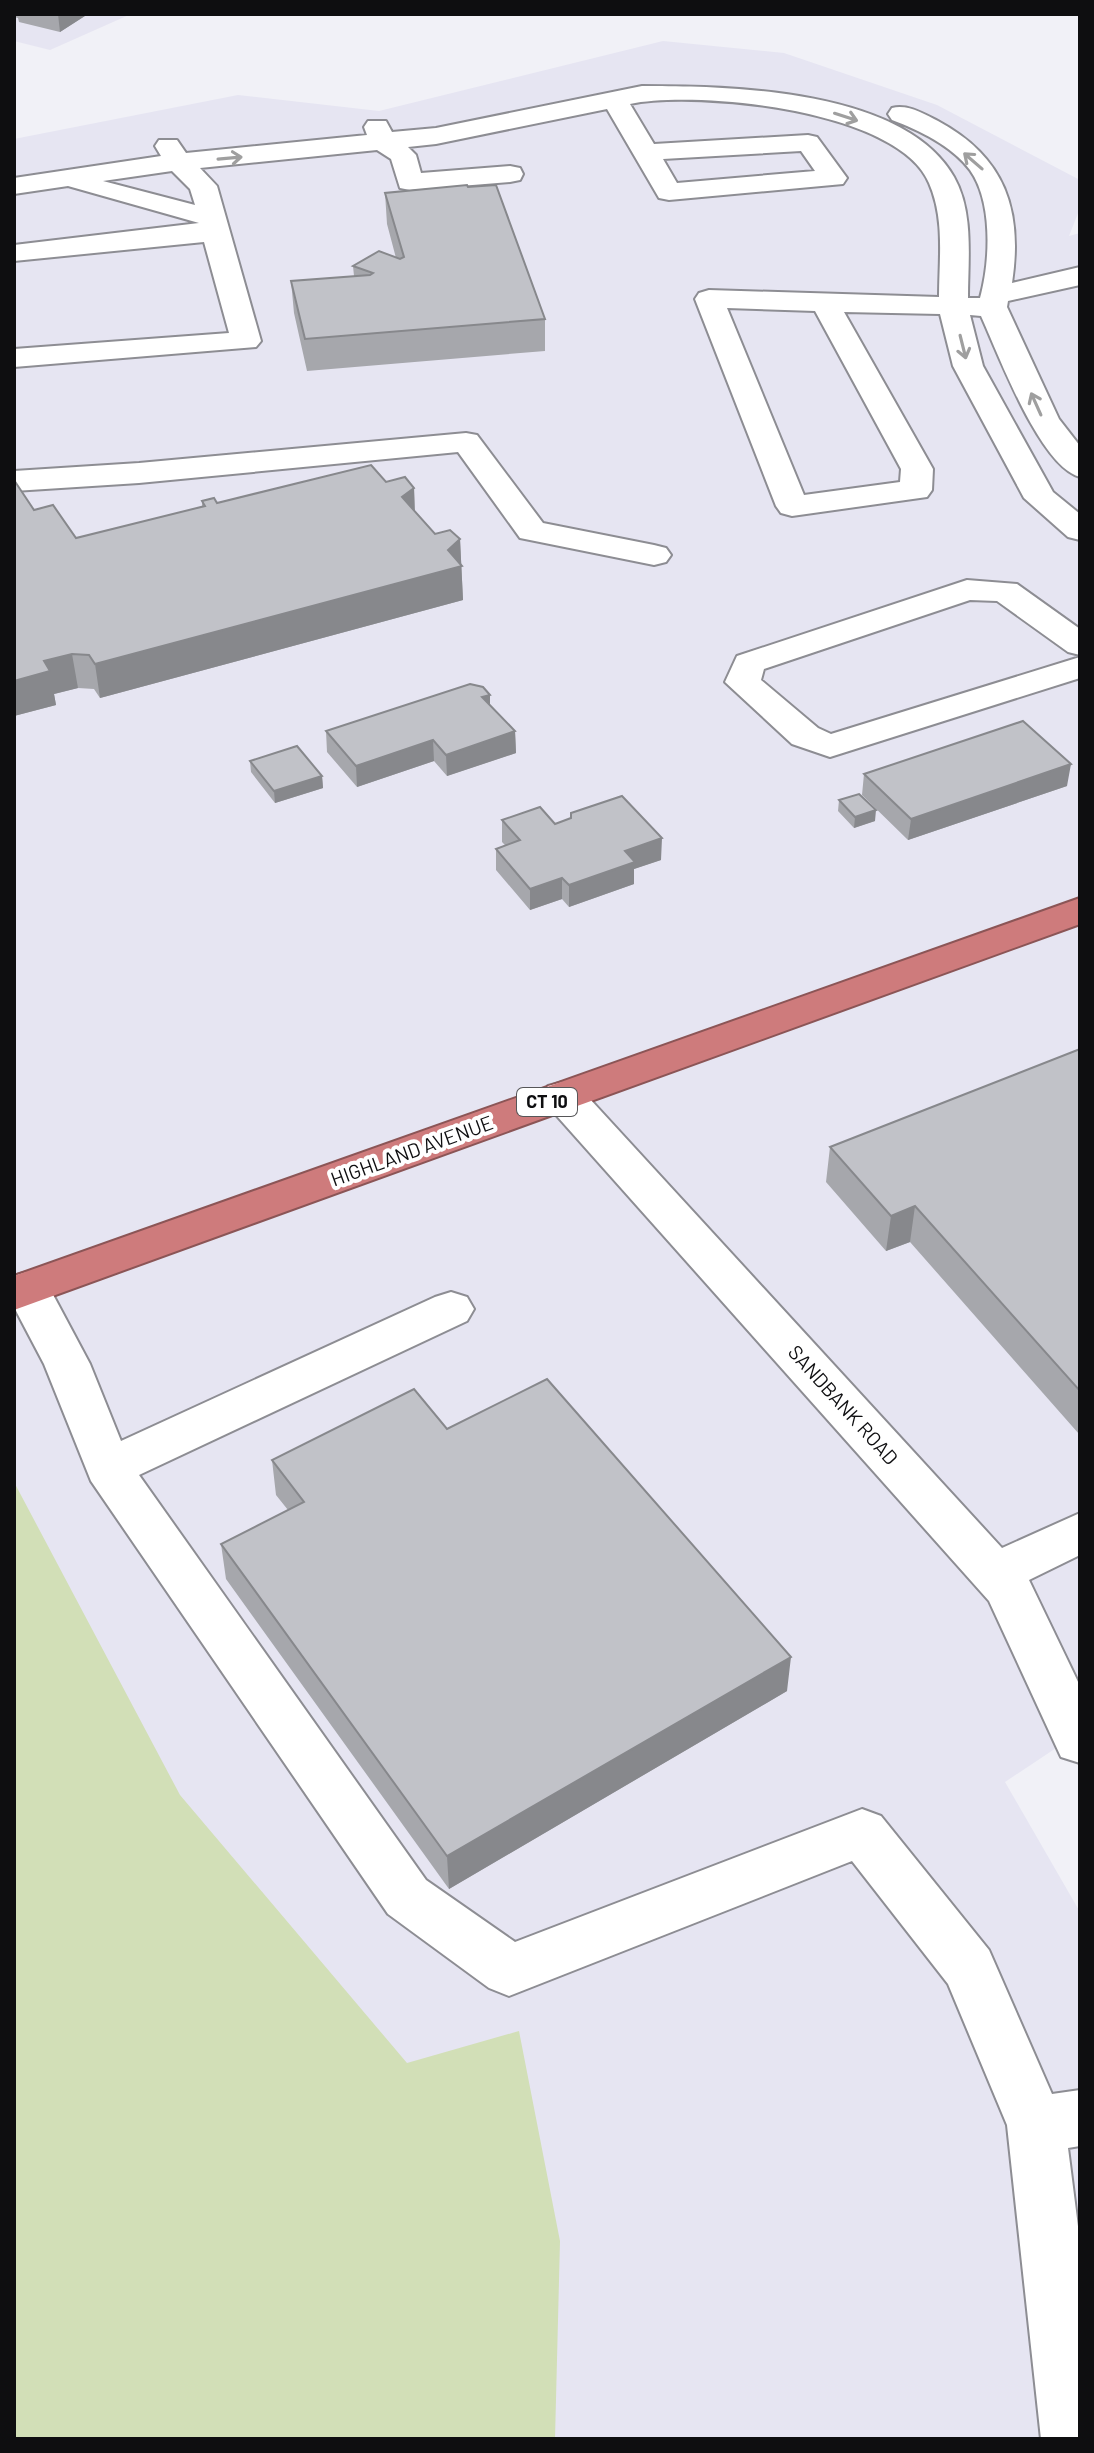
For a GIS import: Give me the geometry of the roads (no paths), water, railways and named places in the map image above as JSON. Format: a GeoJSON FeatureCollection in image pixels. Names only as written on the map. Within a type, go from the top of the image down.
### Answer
{"type":"FeatureCollection","features":[{"type":"Feature","properties":{"kind":"highway","name":"HIGHLAND AVENUE"},"geometry":{"type":"LineString","coordinates":[[20,1291],[1080,910]]}},
{"type":"Feature","properties":{"kind":"street"},"geometry":{"type":"LineString","coordinates":[[14,166],[380,135],[436,136],[597,96],[641,76],[717,75],[786,80],[862,98],[931,125],[983,169],[997,207],[995,301],[1044,421],[1080,467]]}},
{"type":"Feature","properties":{"kind":"street"},"geometry":{"type":"LineString","coordinates":[[597,96],[722,94],[786,101],[870,124],[916,148],[942,179],[954,222],[951,254],[953,308],[968,366],[1040,498],[1080,530]]}},
{"type":"Feature","properties":{"kind":"street"},"geometry":{"type":"LineString","coordinates":[[597,96],[646,152],[669,192],[833,178],[808,143],[646,152]]}},
{"type":"Feature","properties":{"kind":"street"},"geometry":{"type":"LineString","coordinates":[[380,135],[403,155],[410,182],[510,174]]}},
{"type":"Feature","properties":{"kind":"street"},"geometry":{"type":"LineString","coordinates":[[14,186],[62,179],[172,153]]}},
{"type":"Feature","properties":{"kind":"street"},"geometry":{"type":"LineString","coordinates":[[14,358],[246,341],[203,186],[172,153]]}},
{"type":"Feature","properties":{"kind":"street"},"geometry":{"type":"LineString","coordinates":[[62,179],[214,225]]}},
{"type":"Feature","properties":{"kind":"street"},"geometry":{"type":"LineString","coordinates":[[14,253],[214,225]]}},
{"type":"Feature","properties":{"kind":"street"},"geometry":{"type":"LineString","coordinates":[[825,303],[917,469],[916,490],[792,506],[709,299],[825,303],[953,308],[995,301],[1080,276]]}},
{"type":"Feature","properties":{"kind":"street"},"geometry":{"type":"LineString","coordinates":[[14,481],[139,473],[466,442],[532,531],[654,555]]}},
{"type":"Feature","properties":{"kind":"street"},"geometry":{"type":"LineString","coordinates":[[1040,498],[1080,490]]}},
{"type":"Feature","properties":{"kind":"street"},"geometry":{"type":"LineString","coordinates":[[1080,645],[1005,591],[967,590],[749,663],[743,682],[805,736],[830,746],[1080,667]]}},
{"type":"Feature","properties":{"kind":"street","name":"SANDBANK ROAD"},"geometry":{"type":"LineString","coordinates":[[563,1096],[996,1573],[1008,1588],[1080,1741]]}},
{"type":"Feature","properties":{"kind":"street"},"geometry":{"type":"LineString","coordinates":[[20,1291],[67,1364],[108,1468],[407,1897],[509,1970],[862,1833],[969,1968],[1058,2121],[1073,2439]]}},
{"type":"Feature","properties":{"kind":"street"},"geometry":{"type":"LineString","coordinates":[[108,1468],[451,1309]]}},
{"type":"Feature","properties":{"kind":"street"},"geometry":{"type":"LineString","coordinates":[[996,1573],[1080,1533]]}}]}
